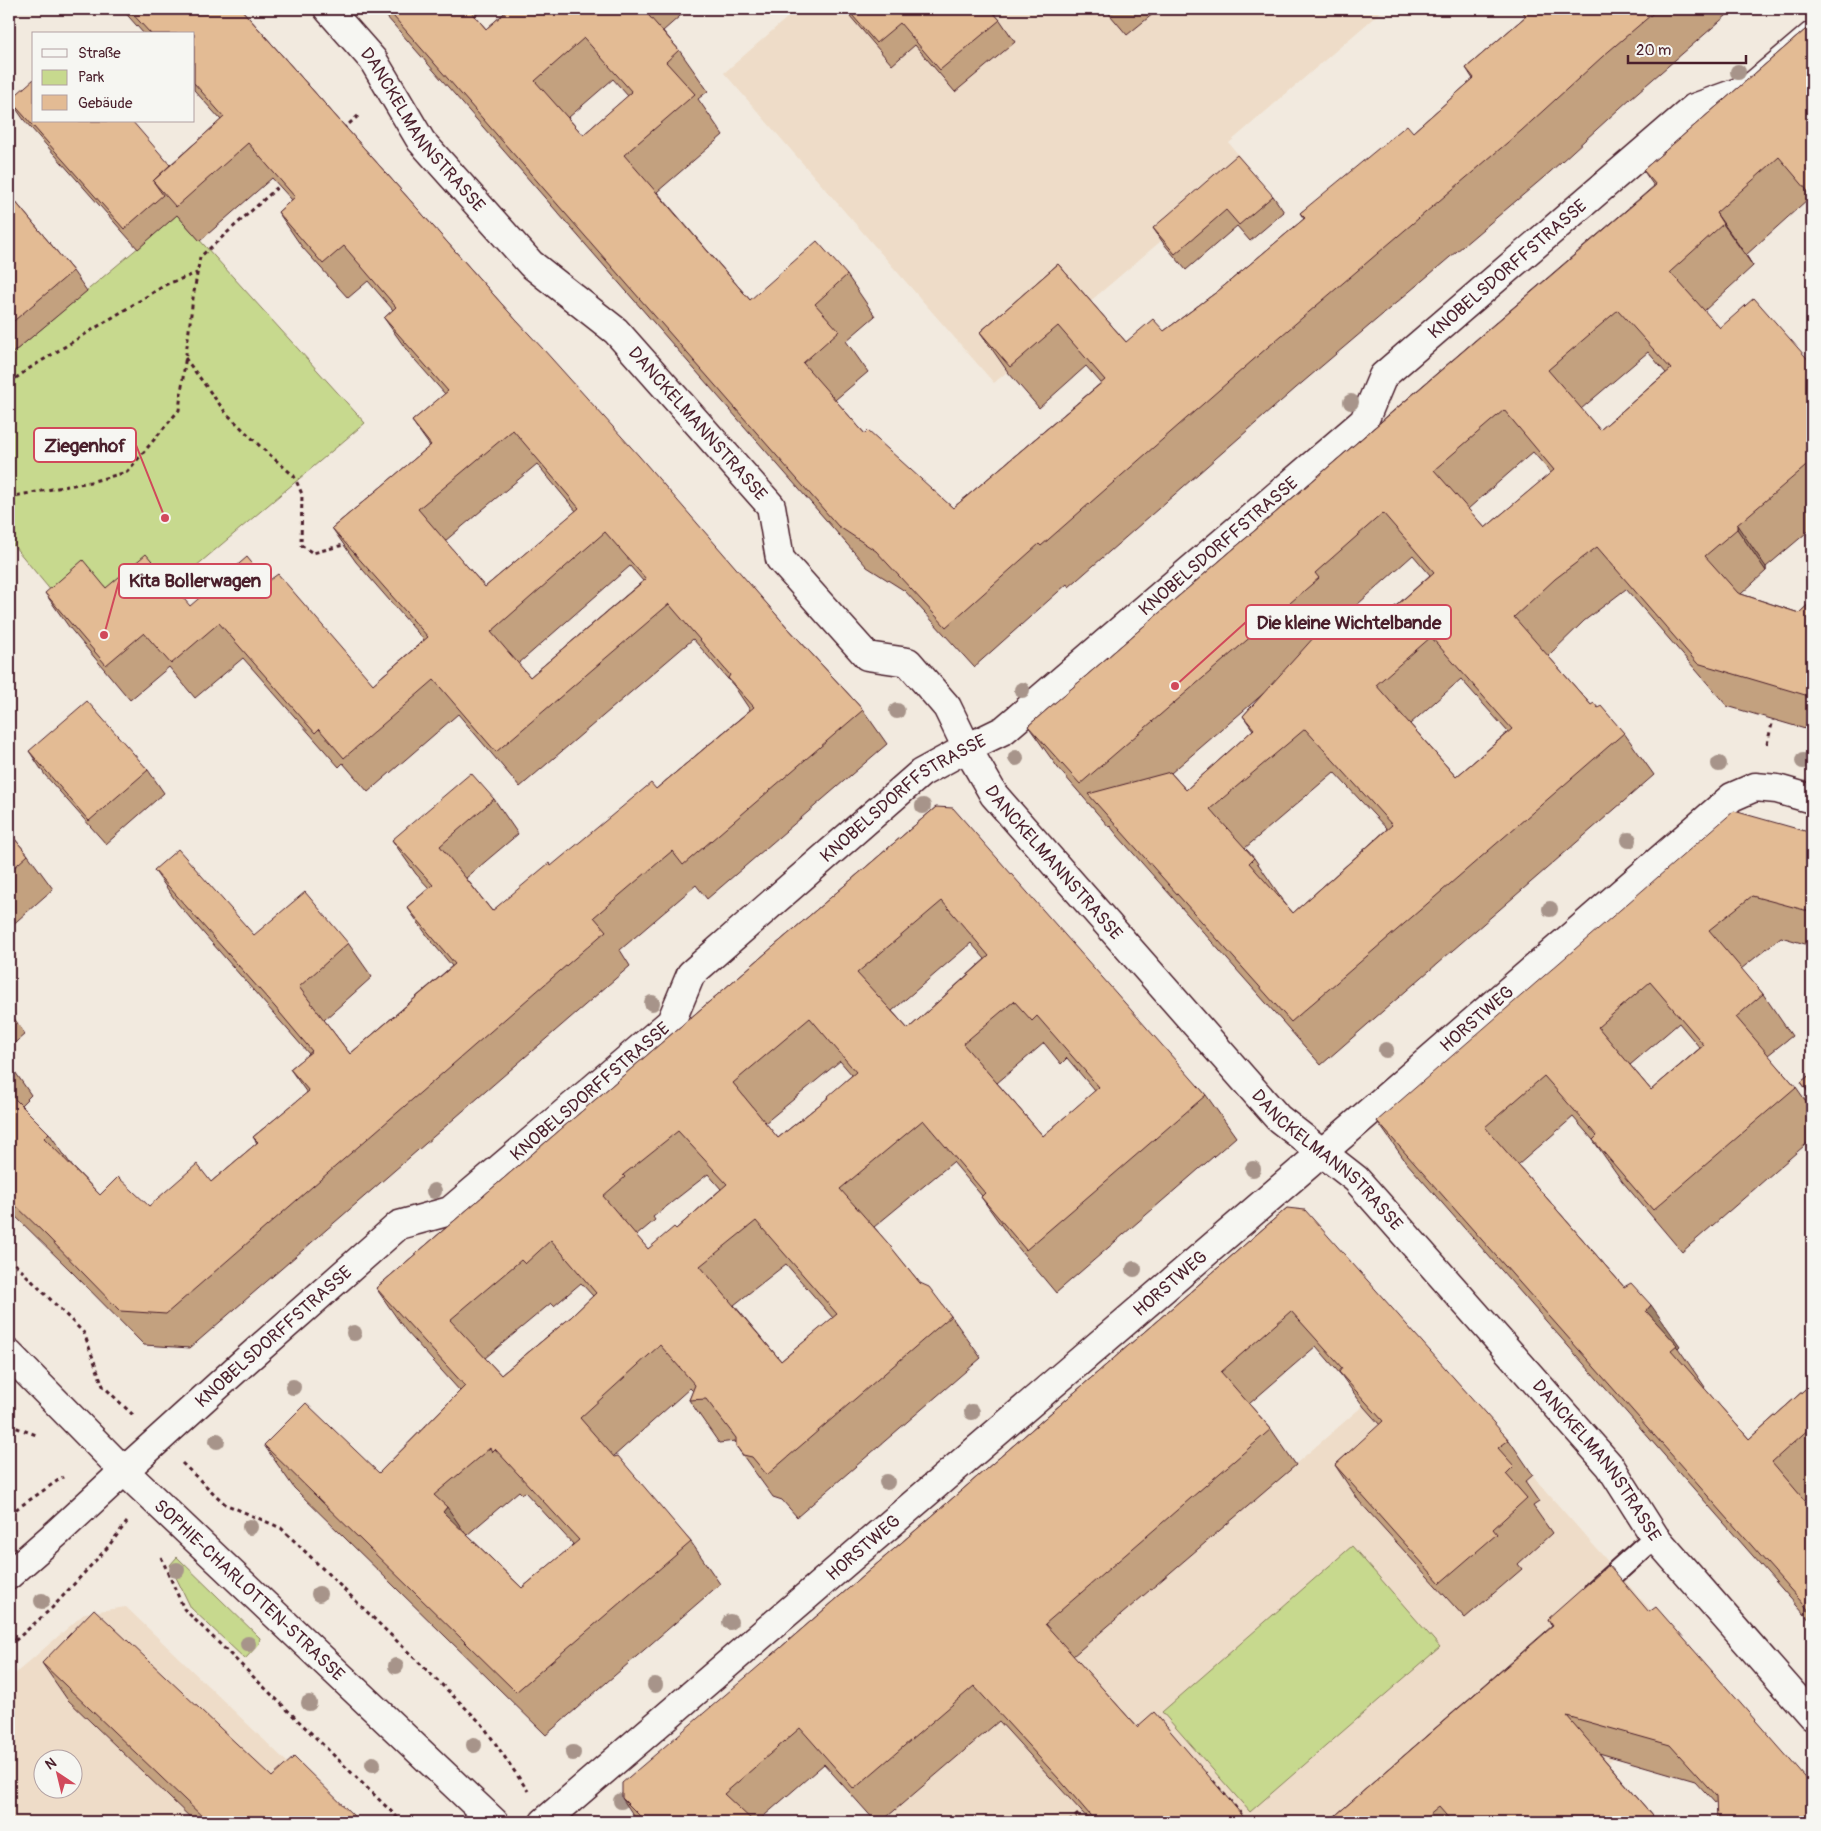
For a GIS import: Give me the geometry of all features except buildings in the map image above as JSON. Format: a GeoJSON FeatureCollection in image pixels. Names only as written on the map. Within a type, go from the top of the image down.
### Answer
{"type":"FeatureCollection","features":[{"type":"Feature","properties":{"kind":"street","name":"DANCKELMANNSTRASSE"},"geometry":{"type":"LineString","coordinates":[[328,9],[373,60],[421,141],[531,264],[616,331],[771,506],[780,559],[867,656],[908,662],[947,706],[967,748],[994,796],[1278,1118],[1356,1179],[1610,1466],[1655,1537],[1812,1716]]}},
{"type":"Feature","properties":{"kind":"street","name":"KNOBELSDORFFSTRASSE"},"geometry":{"type":"LineString","coordinates":[[9,1575],[398,1225],[450,1211],[671,1022],[691,974],[921,773],[1004,730],[1364,421],[1383,376],[1694,108],[1752,87],[1812,36]]}},
{"type":"Feature","properties":{"kind":"street","name":"HORSTWEG"},"geometry":{"type":"LineString","coordinates":[[544,1822],[1323,1152],[1732,797],[1755,787],[1777,789],[1812,799]]}},
{"type":"Feature","properties":{"kind":"street","name":"SOPHIE-CHARLOTTEN-STRASSE"},"geometry":{"type":"LineString","coordinates":[[9,1354],[124,1471],[494,1822]]}},
{"type":"Feature","properties":{"kind":"lane"},"geometry":{"type":"LineString","coordinates":[[1578,1606],[1655,1537]]}},
{"type":"Feature","properties":{"kind":"path"},"geometry":{"type":"LineString","coordinates":[[342,130],[358,116]]}},
{"type":"Feature","properties":{"kind":"path"},"geometry":{"type":"LineString","coordinates":[[9,497],[90,482],[127,472],[179,410],[200,257],[280,186]]}},
{"type":"Feature","properties":{"kind":"path"},"geometry":{"type":"LineString","coordinates":[[9,383],[30,368],[167,284],[198,272]]}},
{"type":"Feature","properties":{"kind":"path"},"geometry":{"type":"LineString","coordinates":[[185,358],[226,413],[294,476],[302,494],[301,545],[313,553],[351,543]]}},
{"type":"Feature","properties":{"kind":"path"},"geometry":{"type":"LineString","coordinates":[[1767,744],[1773,720]]}},
{"type":"Feature","properties":{"kind":"path"},"geometry":{"type":"LineString","coordinates":[[9,1258],[84,1333],[104,1386],[112,1395]]}},
{"type":"Feature","properties":{"kind":"path"},"geometry":{"type":"LineString","coordinates":[[9,1425],[39,1436],[46,1443]]}},
{"type":"Feature","properties":{"kind":"path"},"geometry":{"type":"LineString","coordinates":[[9,1514],[48,1488]]}},
{"type":"Feature","properties":{"kind":"path"},"geometry":{"type":"LineString","coordinates":[[211,1491],[226,1504],[281,1528],[482,1724],[531,1795]]}},
{"type":"Feature","properties":{"kind":"path"},"geometry":{"type":"LineString","coordinates":[[9,1646],[52,1608],[107,1548]]}},
{"type":"Feature","properties":{"kind":"path"},"geometry":{"type":"LineString","coordinates":[[157,1553],[162,1558],[184,1609],[402,1822]]}},
{"type":"Feature","properties":{"kind":"path"},"geometry":{"type":"LineString","coordinates":[[1210,1778],[1248,1822]]}},
{"type":"Feature","properties":{"kind":"path"},"geometry":{"type":"LineString","coordinates":[[1068,1822],[1083,1810]]}},
{"type":"Feature","properties":{"kind":"shaded area"},"geometry":{"type":"Polygon","coordinates":[[[783,9],[1384,9],[1229,143],[1248,167],[994,383],[724,73],[789,16],[783,9]]]}},
{"type":"Feature","properties":{"kind":"shaded area"},"geometry":{"type":"Polygon","coordinates":[[[1424,1353],[1708,1675],[1604,1766],[1538,1822],[881,1822],[1424,1353]]]}},
{"type":"Feature","properties":{"kind":"shaded area"},"geometry":{"type":"Polygon","coordinates":[[[126,1607],[319,1793],[286,1822],[9,1822],[9,1679],[85,1613],[126,1607]]]}},
{"type":"Feature","properties":{"kind":"green space"},"geometry":{"type":"Polygon","coordinates":[[[177,215],[365,423],[130,622],[76,621],[9,540],[9,356],[177,215]]]}},
{"type":"Feature","properties":{"kind":"green space"},"geometry":{"type":"Polygon","coordinates":[[[1352,1546],[1440,1647],[1250,1812],[1162,1712],[1352,1546]]]}},
{"type":"Feature","properties":{"kind":"green space"},"geometry":{"type":"Polygon","coordinates":[[[177,1557],[260,1638],[259,1644],[245,1659],[191,1608],[170,1565],[177,1557]]]}},
{"type":"Feature","properties":{"kind":"place","name":"Ziegenhof"},"geometry":{"type":"Point","coordinates":[165,518]}},
{"type":"Feature","properties":{"kind":"place","name":"Kita Bollerwagen"},"geometry":{"type":"Point","coordinates":[104,635]}},
{"type":"Feature","properties":{"kind":"place","name":"Die kleine Wichtelbande"},"geometry":{"type":"Point","coordinates":[1175,686]}}]}
